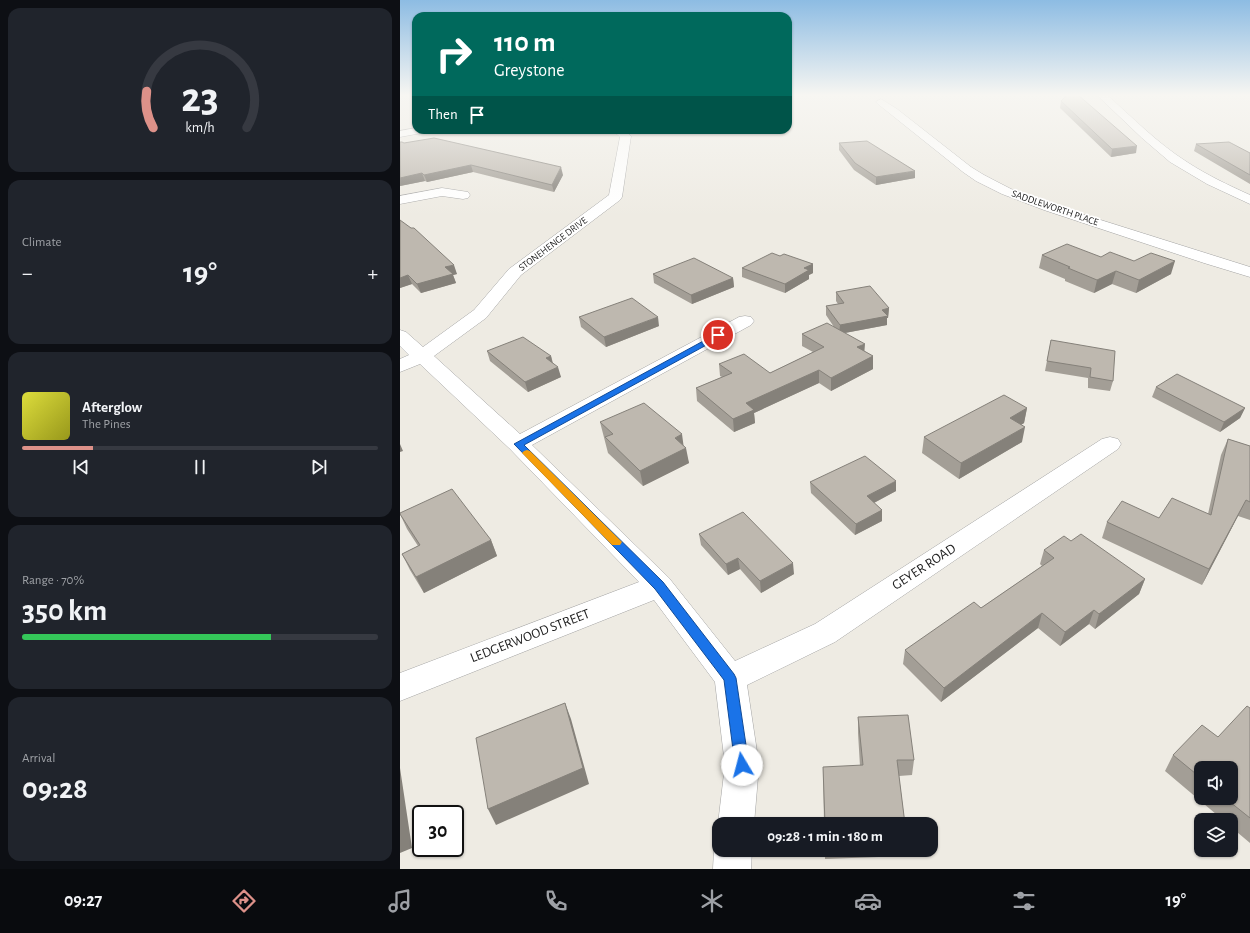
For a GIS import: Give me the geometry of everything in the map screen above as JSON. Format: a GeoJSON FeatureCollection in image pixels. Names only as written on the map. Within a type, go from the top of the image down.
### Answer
{"type":"FeatureCollection","features":[{"type":"Feature","properties":{"kind":"street","name":"STONEHENGE DRIVE"},"geometry":{"type":"LineString","coordinates":[[411,361],[480,314],[515,272],[615,197],[626,136],[624,135]]}},
{"type":"Feature","properties":{"kind":"street","name":"SADDLEWORTH PLACE"},"geometry":{"type":"LineString","coordinates":[[924,135],[942,150],[980,178],[1006,191],[1204,259],[1250,272]]}},
{"type":"Feature","properties":{"kind":"street"},"geometry":{"type":"LineString","coordinates":[[1144,135],[1174,160],[1197,174],[1250,200]]}},
{"type":"Feature","properties":{"kind":"street"},"geometry":{"type":"LineString","coordinates":[[400,200],[442,192],[463,195]]}},
{"type":"Feature","properties":{"kind":"street"},"geometry":{"type":"LineString","coordinates":[[518,444],[745,321]]}},
{"type":"Feature","properties":{"kind":"street"},"geometry":{"type":"LineString","coordinates":[[400,336],[411,361],[518,444],[659,586],[730,678],[742,765],[737,817]]}},
{"type":"Feature","properties":{"kind":"street","name":"GEYER ROAD"},"geometry":{"type":"LineString","coordinates":[[730,678],[825,633],[1110,444]]}},
{"type":"Feature","properties":{"kind":"street","name":"LEDGERWOOD STREET"},"geometry":{"type":"LineString","coordinates":[[400,687],[659,586]]}},
{"type":"Feature","properties":{"kind":"street"},"geometry":{"type":"LineString","coordinates":[[732,869],[733,857]]}},
{"type":"Feature","properties":{"kind":"building"},"geometry":{"type":"Polygon","coordinates":[[[1097,135],[1124,135],[1137,146],[1112,149],[1097,135]]]}},
{"type":"Feature","properties":{"kind":"building"},"geometry":{"type":"Polygon","coordinates":[[[434,138],[561,167],[552,185],[471,165],[424,175],[422,173],[400,178],[400,142],[404,143],[434,138]]]}},
{"type":"Feature","properties":{"kind":"building"},"geometry":{"type":"Polygon","coordinates":[[[867,141],[915,171],[876,177],[855,163],[839,143],[867,141]]]}},
{"type":"Feature","properties":{"kind":"building"},"geometry":{"type":"Polygon","coordinates":[[[1229,142],[1250,153],[1250,175],[1196,144],[1229,142]]]}},
{"type":"Feature","properties":{"kind":"building"},"geometry":{"type":"Polygon","coordinates":[[[400,220],[411,228],[414,228],[454,265],[445,267],[453,274],[417,284],[408,275],[400,278],[400,220]]]}},
{"type":"Feature","properties":{"kind":"building"},"geometry":{"type":"Polygon","coordinates":[[[1067,244],[1101,257],[1110,252],[1134,261],[1151,253],[1175,261],[1139,280],[1116,271],[1097,280],[1042,255],[1067,244]]]}},
{"type":"Feature","properties":{"kind":"building"},"geometry":{"type":"Polygon","coordinates":[[[772,253],[780,256],[784,254],[813,264],[804,268],[809,270],[785,284],[742,268],[772,253]]]}},
{"type":"Feature","properties":{"kind":"building"},"geometry":{"type":"Polygon","coordinates":[[[694,258],[733,278],[691,295],[653,274],[694,258]]]}},
{"type":"Feature","properties":{"kind":"building"},"geometry":{"type":"Polygon","coordinates":[[[870,286],[889,308],[882,310],[888,316],[840,325],[826,306],[844,303],[836,292],[870,286]]]}},
{"type":"Feature","properties":{"kind":"building"},"geometry":{"type":"Polygon","coordinates":[[[632,298],[658,317],[604,337],[579,317],[632,298]]]}},
{"type":"Feature","properties":{"kind":"building"},"geometry":{"type":"Polygon","coordinates":[[[827,323],[865,344],[857,347],[873,356],[831,378],[819,370],[746,403],[754,410],[733,419],[696,388],[732,373],[719,364],[744,354],[770,373],[824,347],[802,334],[827,323]]]}},
{"type":"Feature","properties":{"kind":"building"},"geometry":{"type":"Polygon","coordinates":[[[523,337],[551,356],[546,358],[558,367],[525,382],[487,351],[523,337]]]}},
{"type":"Feature","properties":{"kind":"building"},"geometry":{"type":"Polygon","coordinates":[[[1051,340],[1115,351],[1113,381],[1090,377],[1091,368],[1047,361],[1051,340]]]}},
{"type":"Feature","properties":{"kind":"building"},"geometry":{"type":"Polygon","coordinates":[[[1177,374],[1245,408],[1224,422],[1156,387],[1177,374]]]}},
{"type":"Feature","properties":{"kind":"building"},"geometry":{"type":"Polygon","coordinates":[[[1004,395],[1027,408],[1010,418],[1025,427],[961,463],[924,437],[1004,395]]]}},
{"type":"Feature","properties":{"kind":"building"},"geometry":{"type":"Polygon","coordinates":[[[644,403],[682,434],[675,438],[686,448],[640,471],[605,437],[613,434],[600,422],[644,403]]]}},
{"type":"Feature","properties":{"kind":"building"},"geometry":{"type":"Polygon","coordinates":[[[1228,439],[1250,446],[1250,502],[1246,500],[1209,569],[1107,522],[1122,501],[1159,518],[1172,498],[1211,515],[1228,439]]]}},
{"type":"Feature","properties":{"kind":"building"},"geometry":{"type":"Polygon","coordinates":[[[865,456],[896,481],[867,496],[882,510],[856,524],[810,482],[865,456]]]}},
{"type":"Feature","properties":{"kind":"building"},"geometry":{"type":"Polygon","coordinates":[[[452,489],[491,540],[416,577],[402,554],[420,545],[400,513],[452,489]]]}},
{"type":"Feature","properties":{"kind":"building"},"geometry":{"type":"Polygon","coordinates":[[[743,512],[793,563],[760,581],[738,558],[726,564],[699,534],[743,512]]]}},
{"type":"Feature","properties":{"kind":"building"},"geometry":{"type":"Polygon","coordinates":[[[1081,534],[1145,579],[1099,614],[1094,610],[1065,632],[1042,613],[944,688],[905,650],[974,602],[981,608],[1054,558],[1044,550],[1064,536],[1071,541],[1081,534]]]}},
{"type":"Feature","properties":{"kind":"building"},"geometry":{"type":"Polygon","coordinates":[[[565,703],[583,768],[488,809],[476,738],[565,703]]]}},
{"type":"Feature","properties":{"kind":"building"},"geometry":{"type":"Polygon","coordinates":[[[1247,706],[1250,708],[1250,818],[1234,805],[1238,805],[1238,761],[1194,761],[1194,772],[1173,755],[1202,725],[1218,737],[1247,706]]]}},
{"type":"Feature","properties":{"kind":"building"},"geometry":{"type":"Polygon","coordinates":[[[908,715],[914,760],[897,760],[904,817],[825,817],[823,767],[863,765],[858,717],[908,715]]]}},
{"type":"Feature","properties":{"kind":"slow traffic"},"geometry":{"type":"LineString","coordinates":[[527,453],[616,542]]}},
{"type":"Feature","properties":{"kind":"route"},"geometry":{"type":"LineString","coordinates":[[718,335],[518,444],[659,586],[730,678],[742,765]]}}]}
